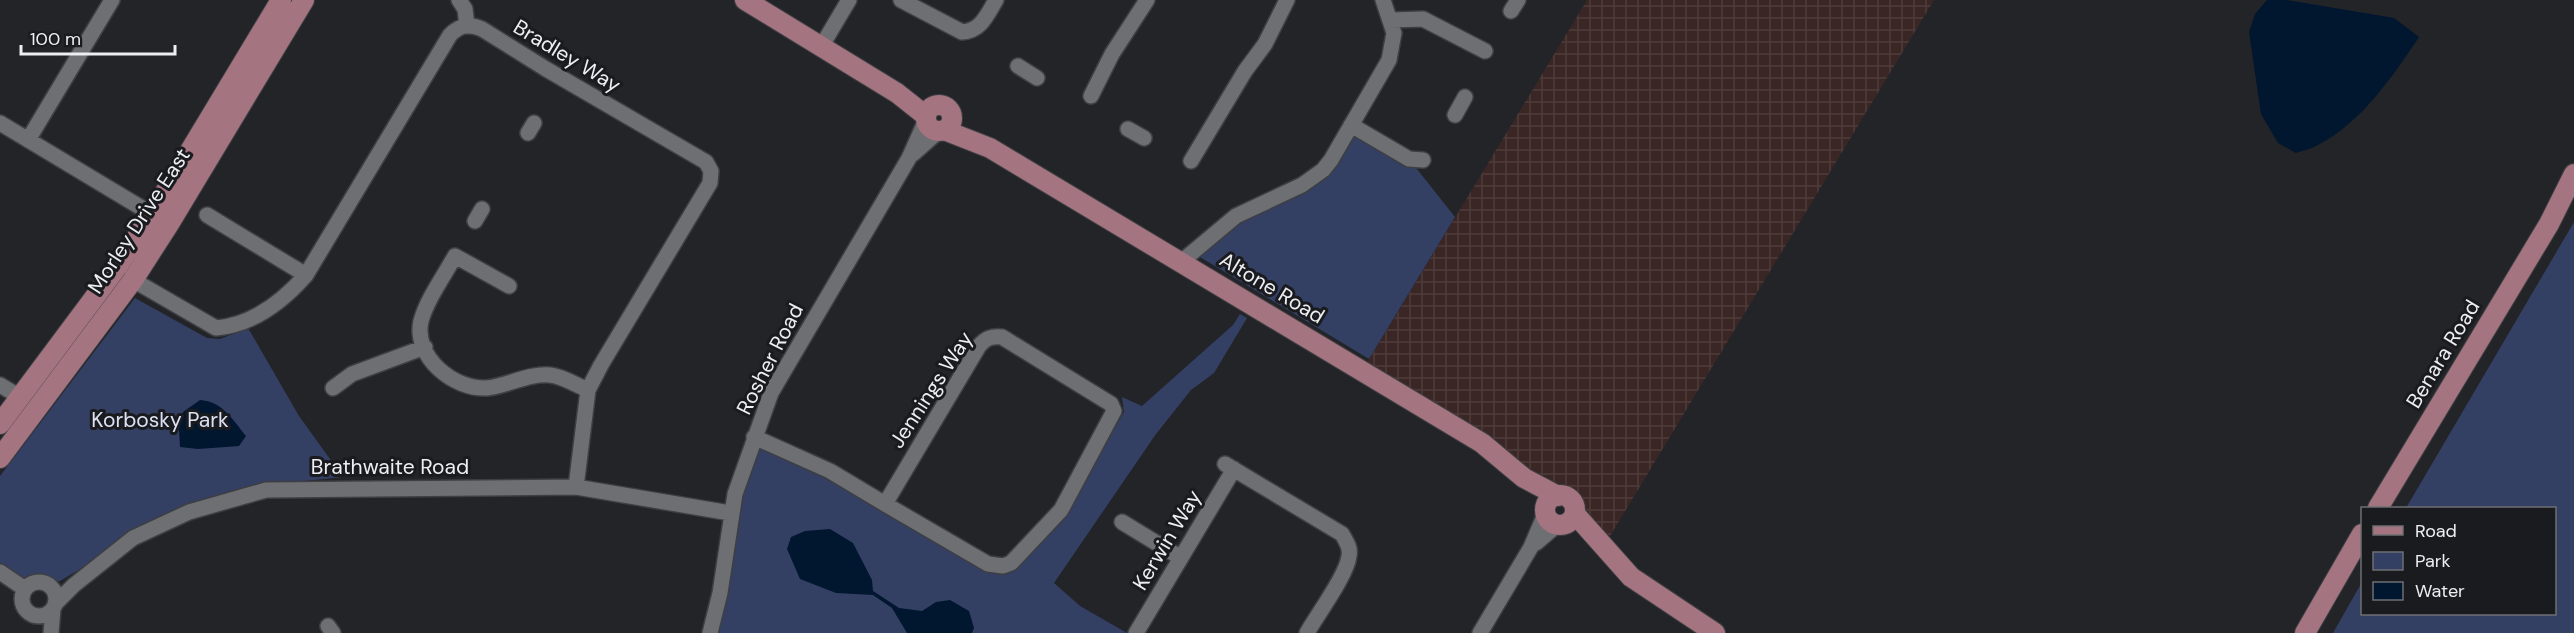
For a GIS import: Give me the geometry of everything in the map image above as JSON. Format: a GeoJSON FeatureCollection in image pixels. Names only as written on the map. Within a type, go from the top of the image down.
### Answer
{"type":"FeatureCollection","features":[{"type":"Feature","properties":{"kind":"main road","name":"Morley Drive East"},"geometry":{"type":"LineString","coordinates":[[0,458],[133,280],[161,219],[281,0]]}},
{"type":"Feature","properties":{"kind":"main road","name":"Morley Drive East"},"geometry":{"type":"LineString","coordinates":[[0,424],[118,266],[161,219],[304,0]]}},
{"type":"Feature","properties":{"kind":"main road","name":"Altone Road"},"geometry":{"type":"LineString","coordinates":[[745,0],[937,120],[990,148],[1482,443],[1524,477],[1558,514],[1604,546],[1630,577],[1715,633]]}},
{"type":"Feature","properties":{"kind":"main road","name":"Benara Road"},"geometry":{"type":"LineString","coordinates":[[2549,224],[2574,174]]}},
{"type":"Feature","properties":{"kind":"main road","name":"Benara Road"},"geometry":{"type":"LineString","coordinates":[[2379,507],[2549,224],[2574,189]]}},
{"type":"Feature","properties":{"kind":"main road"},"geometry":{"type":"LineString","coordinates":[[2305,633],[2361,536]]}},
{"type":"Feature","properties":{"kind":"street"},"geometry":{"type":"LineString","coordinates":[[28,140],[112,0]]}},
{"type":"Feature","properties":{"kind":"street"},"geometry":{"type":"LineString","coordinates":[[133,280],[216,328],[250,320],[290,293],[306,275],[450,35],[457,28],[467,26],[465,9],[459,0]]}},
{"type":"Feature","properties":{"kind":"street"},"geometry":{"type":"LineString","coordinates":[[821,47],[849,0]]}},
{"type":"Feature","properties":{"kind":"street"},"geometry":{"type":"LineString","coordinates":[[902,0],[950,28],[962,32],[972,32],[981,25],[996,0]]}},
{"type":"Feature","properties":{"kind":"street"},"geometry":{"type":"LineString","coordinates":[[1091,96],[1112,54],[1147,0]]}},
{"type":"Feature","properties":{"kind":"street"},"geometry":{"type":"LineString","coordinates":[[1191,160],[1245,71],[1265,44],[1287,0]]}},
{"type":"Feature","properties":{"kind":"street"},"geometry":{"type":"LineString","coordinates":[[1187,265],[1206,243],[1236,216],[1282,196],[1313,179],[1331,160],[1389,60],[1393,45],[1391,20],[1383,0]]}},
{"type":"Feature","properties":{"kind":"street"},"geometry":{"type":"LineString","coordinates":[[1391,20],[1423,19],[1485,51]]}},
{"type":"Feature","properties":{"kind":"street","name":"Bradley Way"},"geometry":{"type":"LineString","coordinates":[[467,26],[474,25],[482,29],[706,162],[711,171],[710,183],[601,364],[588,390],[576,487]]}},
{"type":"Feature","properties":{"kind":"street"},"geometry":{"type":"LineString","coordinates":[[1018,66],[1037,78]]}},
{"type":"Feature","properties":{"kind":"street"},"geometry":{"type":"LineString","coordinates":[[1455,115],[1465,97]]}},
{"type":"Feature","properties":{"kind":"street","name":"Rosher Road"},"geometry":{"type":"LineString","coordinates":[[711,633],[720,593],[730,513],[754,437],[771,393],[909,158],[937,120]]}},
{"type":"Feature","properties":{"kind":"street"},"geometry":{"type":"LineString","coordinates":[[0,123],[161,219]]}},
{"type":"Feature","properties":{"kind":"street"},"geometry":{"type":"LineString","coordinates":[[1351,125],[1409,159],[1423,160]]}},
{"type":"Feature","properties":{"kind":"street"},"geometry":{"type":"LineString","coordinates":[[1128,129],[1144,138]]}},
{"type":"Feature","properties":{"kind":"street"},"geometry":{"type":"LineString","coordinates":[[207,215],[306,275]]}},
{"type":"Feature","properties":{"kind":"street"},"geometry":{"type":"LineString","coordinates":[[509,286],[455,256],[425,311],[421,324],[425,347],[437,369],[469,387],[486,388],[549,374],[588,390]]}},
{"type":"Feature","properties":{"kind":"street","name":"Jennings Way"},"geometry":{"type":"LineString","coordinates":[[754,437],[830,471],[885,504],[988,564],[1003,566],[1011,563],[1061,510],[1114,411],[1111,404],[1002,337],[986,339],[885,504]]}},
{"type":"Feature","properties":{"kind":"street"},"geometry":{"type":"LineString","coordinates":[[333,388],[352,374],[425,347]]}},
{"type":"Feature","properties":{"kind":"street"},"geometry":{"type":"LineString","coordinates":[[0,385],[20,397]]}},
{"type":"Feature","properties":{"kind":"street","name":"Kerwin Way"},"geometry":{"type":"LineString","coordinates":[[1136,633],[1181,558],[1229,467],[1342,534],[1348,545],[1349,557],[1342,574],[1307,633]]}},
{"type":"Feature","properties":{"kind":"street","name":"Brathwaite Road"},"geometry":{"type":"LineString","coordinates":[[54,601],[133,538],[189,512],[266,490],[576,487],[730,513]]}},
{"type":"Feature","properties":{"kind":"street"},"geometry":{"type":"LineString","coordinates":[[1480,633],[1532,547],[1558,514]]}},
{"type":"Feature","properties":{"kind":"street"},"geometry":{"type":"LineString","coordinates":[[1122,522],[1181,558]]}},
{"type":"Feature","properties":{"kind":"street"},"geometry":{"type":"LineString","coordinates":[[0,572],[23,593],[25,609],[33,615],[46,633]]}},
{"type":"Feature","properties":{"kind":"street"},"geometry":{"type":"LineString","coordinates":[[23,593],[39,581],[54,601],[51,633]]}},
{"type":"Feature","properties":{"kind":"street"},"geometry":{"type":"LineString","coordinates":[[0,584],[23,593]]}},
{"type":"Feature","properties":{"kind":"street"},"geometry":{"type":"LineString","coordinates":[[33,615],[44,615],[54,601]]}},
{"type":"Feature","properties":{"kind":"shaded area"},"geometry":{"type":"Polygon","coordinates":[[[1587,0],[1934,0],[1604,546],[1567,497],[1362,371],[1587,0]]]}},
{"type":"Feature","properties":{"kind":"green space"},"geometry":{"type":"Polygon","coordinates":[[[1351,125],[1409,159],[1455,217],[1369,359],[1200,257],[1206,243],[1302,185],[1351,125]]]}},
{"type":"Feature","properties":{"kind":"green space"},"geometry":{"type":"Polygon","coordinates":[[[2574,222],[2574,633],[2333,633],[2361,584],[2361,615],[2556,615],[2556,507],[2407,507],[2574,222]]]}},
{"type":"Feature","properties":{"kind":"green space","name":"Korbosky Park"},"geometry":{"type":"Polygon","coordinates":[[[135,298],[207,338],[220,339],[248,328],[299,416],[343,477],[265,485],[169,516],[60,581],[21,584],[0,570],[0,476],[135,298]]]}},
{"type":"Feature","properties":{"kind":"green space"},"geometry":{"type":"Polygon","coordinates":[[[1240,314],[1247,318],[1214,373],[1191,390],[1156,434],[1054,583],[1080,606],[1127,633],[715,633],[737,520],[757,443],[1006,573],[1073,500],[1124,412],[1122,397],[1142,406],[1233,325],[1240,314]]]}},
{"type":"Feature","properties":{"kind":"water"},"geometry":{"type":"Polygon","coordinates":[[[2267,0],[2287,0],[2394,18],[2419,37],[2387,83],[2362,111],[2334,136],[2296,153],[2278,143],[2261,114],[2249,32],[2255,14],[2267,0]]]}},
{"type":"Feature","properties":{"kind":"water"},"geometry":{"type":"Polygon","coordinates":[[[200,400],[215,404],[232,418],[246,436],[239,446],[198,449],[180,447],[179,429],[183,412],[200,400]]]}},
{"type":"Feature","properties":{"kind":"water"},"geometry":{"type":"Polygon","coordinates":[[[830,529],[853,543],[872,580],[873,591],[899,608],[922,611],[936,602],[950,600],[969,611],[974,628],[972,633],[907,633],[892,608],[873,595],[836,593],[800,579],[787,549],[791,537],[805,531],[830,529]]]}}]}
